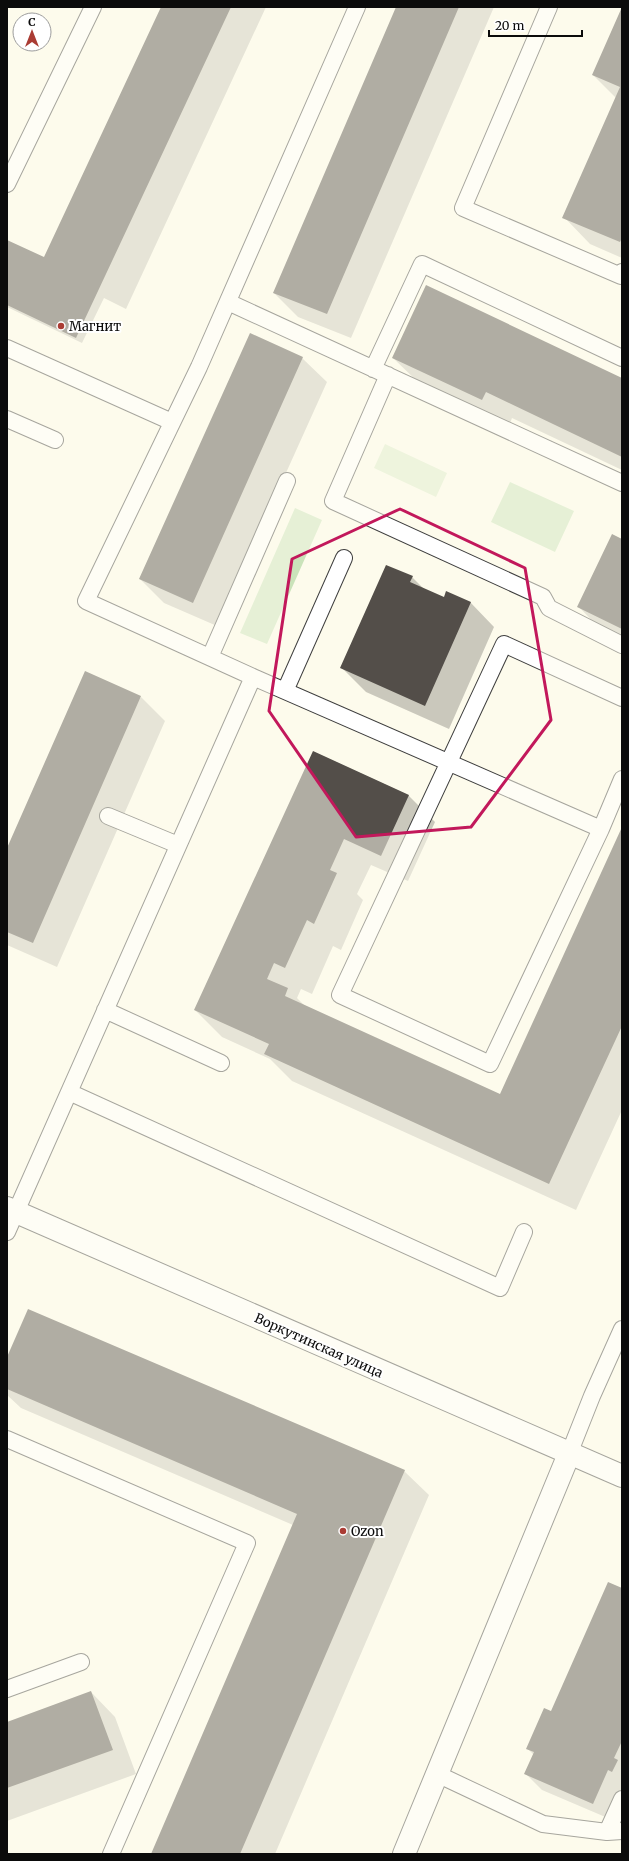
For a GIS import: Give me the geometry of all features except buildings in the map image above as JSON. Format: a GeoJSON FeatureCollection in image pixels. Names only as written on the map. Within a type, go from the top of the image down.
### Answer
{"type":"FeatureCollection","features":[{"type":"Feature","properties":{"kind":"street","name":"Воркутинская улица"},"geometry":{"type":"LineString","coordinates":[[11,1210],[622,1476]]}},
{"type":"Feature","properties":{"kind":"street"},"geometry":{"type":"LineString","coordinates":[[404,1854],[569,1454]]}},
{"type":"Feature","properties":{"kind":"lane"},"geometry":{"type":"LineString","coordinates":[[7,184],[93,7]]}},
{"type":"Feature","properties":{"kind":"lane"},"geometry":{"type":"LineString","coordinates":[[357,7],[199,367],[86,601],[601,829]]}},
{"type":"Feature","properties":{"kind":"lane"},"geometry":{"type":"LineString","coordinates":[[549,7],[463,208],[621,276],[622,272]]}},
{"type":"Feature","properties":{"kind":"lane"},"geometry":{"type":"LineString","coordinates":[[373,369],[422,264],[622,358]]}},
{"type":"Feature","properties":{"kind":"lane"},"geometry":{"type":"LineString","coordinates":[[228,302],[622,483]]}},
{"type":"Feature","properties":{"kind":"lane"},"geometry":{"type":"LineString","coordinates":[[7,348],[172,422]]}},
{"type":"Feature","properties":{"kind":"lane"},"geometry":{"type":"LineString","coordinates":[[388,375],[333,501],[543,597],[549,608],[622,645]]}},
{"type":"Feature","properties":{"kind":"lane"},"geometry":{"type":"LineString","coordinates":[[7,419],[55,440]]}},
{"type":"Feature","properties":{"kind":"lane"},"geometry":{"type":"LineString","coordinates":[[210,657],[287,481]]}},
{"type":"Feature","properties":{"kind":"lane"},"geometry":{"type":"LineString","coordinates":[[285,690],[344,558]]}},
{"type":"Feature","properties":{"kind":"lane"},"geometry":{"type":"LineString","coordinates":[[622,698],[504,644],[340,995],[490,1064],[601,829],[622,779]]}},
{"type":"Feature","properties":{"kind":"lane"},"geometry":{"type":"LineString","coordinates":[[7,1232],[11,1210],[69,1092],[253,676]]}},
{"type":"Feature","properties":{"kind":"lane"},"geometry":{"type":"LineString","coordinates":[[108,816],[178,845]]}},
{"type":"Feature","properties":{"kind":"lane"},"geometry":{"type":"LineString","coordinates":[[105,1010],[221,1063]]}},
{"type":"Feature","properties":{"kind":"lane"},"geometry":{"type":"LineString","coordinates":[[69,1092],[500,1288],[524,1232]]}},
{"type":"Feature","properties":{"kind":"lane"},"geometry":{"type":"LineString","coordinates":[[569,1454],[592,1396],[622,1329]]}},
{"type":"Feature","properties":{"kind":"lane"},"geometry":{"type":"LineString","coordinates":[[7,1439],[247,1543],[111,1854]]}},
{"type":"Feature","properties":{"kind":"lane"},"geometry":{"type":"LineString","coordinates":[[7,1689],[81,1662]]}},
{"type":"Feature","properties":{"kind":"lane"},"geometry":{"type":"LineString","coordinates":[[437,1774],[543,1824],[615,1832],[622,1799]]}},
{"type":"Feature","properties":{"kind":"highlighted area"},"geometry":{"type":"Polygon","coordinates":[[[400,509],[525,568],[551,720],[471,827],[356,837],[269,711],[292,559],[400,509]]]}},
{"type":"Feature","properties":{"kind":"green space"},"geometry":{"type":"Polygon","coordinates":[[[385,444],[447,473],[436,497],[374,468],[385,444]]]}},
{"type":"Feature","properties":{"kind":"green space"},"geometry":{"type":"Polygon","coordinates":[[[510,482],[574,511],[555,552],[491,522],[510,482]]]}},
{"type":"Feature","properties":{"kind":"green space"},"geometry":{"type":"Polygon","coordinates":[[[295,508],[322,520],[267,644],[240,633],[295,508]]]}},
{"type":"Feature","properties":{"kind":"place","name":"Магнит"},"geometry":{"type":"Point","coordinates":[61,326]}},
{"type":"Feature","properties":{"kind":"place","name":"Ozon"},"geometry":{"type":"Point","coordinates":[343,1531]}}]}
